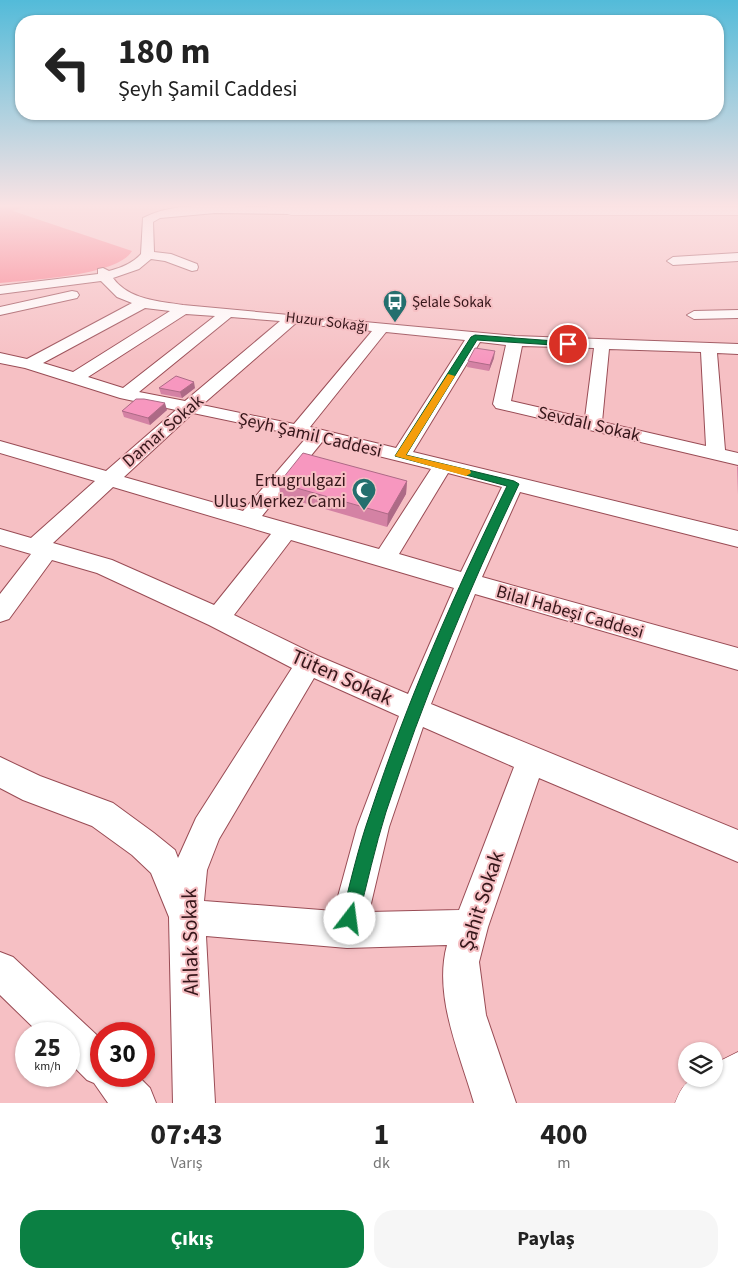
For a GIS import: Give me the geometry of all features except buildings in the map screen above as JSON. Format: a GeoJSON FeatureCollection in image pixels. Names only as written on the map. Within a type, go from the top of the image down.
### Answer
{"type":"FeatureCollection","features":[{"type":"Feature","properties":{"kind":"main road"},"geometry":{"type":"LineString","coordinates":[[700,1103],[738,1077]]}},
{"type":"Feature","properties":{"kind":"street"},"geometry":{"type":"LineString","coordinates":[[0,290],[106,277],[132,257]]}},
{"type":"Feature","properties":{"kind":"street"},"geometry":{"type":"LineString","coordinates":[[0,311],[74,295],[106,277],[133,266],[144,257]]}},
{"type":"Feature","properties":{"kind":"street"},"geometry":{"type":"LineString","coordinates":[[164,257],[192,267]]}},
{"type":"Feature","properties":{"kind":"street"},"geometry":{"type":"LineString","coordinates":[[673,261],[730,257]]}},
{"type":"Feature","properties":{"kind":"street"},"geometry":{"type":"LineString","coordinates":[[0,286],[106,277]]}},
{"type":"Feature","properties":{"kind":"street","name":"Huzur Sokağı"},"geometry":{"type":"LineString","coordinates":[[106,277],[122,294],[143,303],[226,314],[293,318],[515,342],[738,349]]}},
{"type":"Feature","properties":{"kind":"street"},"geometry":{"type":"LineString","coordinates":[[29,364],[143,303]]}},
{"type":"Feature","properties":{"kind":"street"},"geometry":{"type":"LineString","coordinates":[[74,379],[183,309]]}},
{"type":"Feature","properties":{"kind":"street"},"geometry":{"type":"LineString","coordinates":[[126,394],[226,314]]}},
{"type":"Feature","properties":{"kind":"street"},"geometry":{"type":"LineString","coordinates":[[694,315],[738,314]]}},
{"type":"Feature","properties":{"kind":"street","name":"Damar Sokak"},"geometry":{"type":"LineString","coordinates":[[0,612],[41,548],[108,480],[293,318]]}},
{"type":"Feature","properties":{"kind":"street"},"geometry":{"type":"LineString","coordinates":[[298,430],[381,329]]}},
{"type":"Feature","properties":{"kind":"street"},"geometry":{"type":"LineString","coordinates":[[400,456],[475,337]]}},
{"type":"Feature","properties":{"kind":"street","name":"Sevdalı Sokak"},"geometry":{"type":"LineString","coordinates":[[515,342],[502,404],[738,459]]}},
{"type":"Feature","properties":{"kind":"street"},"geometry":{"type":"LineString","coordinates":[[593,424],[602,346]]}},
{"type":"Feature","properties":{"kind":"street"},"geometry":{"type":"LineString","coordinates":[[709,347],[716,453]]}},
{"type":"Feature","properties":{"kind":"street","name":"Şeyh Şamil Caddesi"},"geometry":{"type":"LineString","coordinates":[[0,358],[29,364],[126,394],[298,430],[738,539]]}},
{"type":"Feature","properties":{"kind":"street"},"geometry":{"type":"LineString","coordinates":[[248,519],[318,435]]}},
{"type":"Feature","properties":{"kind":"street","name":"Bilal Habeşi Caddesi"},"geometry":{"type":"LineString","coordinates":[[0,447],[108,480],[738,659]]}},
{"type":"Feature","properties":{"kind":"street"},"geometry":{"type":"LineString","coordinates":[[385,558],[442,466]]}},
{"type":"Feature","properties":{"kind":"street"},"geometry":{"type":"LineString","coordinates":[[347,930],[377,815],[414,710],[466,582],[514,484]]}},
{"type":"Feature","properties":{"kind":"street"},"geometry":{"type":"LineString","coordinates":[[218,618],[286,531]]}},
{"type":"Feature","properties":{"kind":"street","name":"Tüten Sokak"},"geometry":{"type":"LineString","coordinates":[[0,537],[104,566],[218,618],[309,664],[531,760],[738,846]]}},
{"type":"Feature","properties":{"kind":"street","name":"Ahlak Sokak"},"geometry":{"type":"LineString","coordinates":[[194,1103],[189,947],[186,917],[190,870],[207,829],[309,664]]}},
{"type":"Feature","properties":{"kind":"street","name":"Şahit Sokak"},"geometry":{"type":"LineString","coordinates":[[496,1103],[466,1015],[461,962],[470,927],[531,760]]}},
{"type":"Feature","properties":{"kind":"street"},"geometry":{"type":"LineString","coordinates":[[0,772],[34,790],[102,814],[143,844],[162,862],[186,917],[347,930],[470,927]]}},
{"type":"Feature","properties":{"kind":"street"},"geometry":{"type":"LineString","coordinates":[[0,970],[55,1022]]}},
{"type":"Feature","properties":{"kind":"street"},"geometry":{"type":"LineString","coordinates":[[80,1046],[90,1055]]}},
{"type":"Feature","properties":{"kind":"street"},"geometry":{"type":"LineString","coordinates":[[121,1087],[135,1103]]}},
{"type":"Feature","properties":{"kind":"shaded area"},"geometry":{"type":"Polygon","coordinates":[[[0,257],[125,257],[109,266],[91,271],[50,278],[0,283],[0,257]]]}},
{"type":"Feature","properties":{"kind":"slow traffic"},"geometry":{"type":"LineString","coordinates":[[451,376],[400,456],[466,473]]}},
{"type":"Feature","properties":{"kind":"place","name":"Şelale Sokak"},"geometry":{"type":"Point","coordinates":[395,323]}},
{"type":"Feature","properties":{"kind":"place","name":"Ertugrulgazi Ulus Merkez Cami"},"geometry":{"type":"Point","coordinates":[364,511]}},
{"type":"Feature","properties":{"kind":"route"},"geometry":{"type":"LineString","coordinates":[[350,919],[377,815],[414,710],[466,582],[514,484],[400,456],[475,337],[515,342],[568,344]]}}]}
